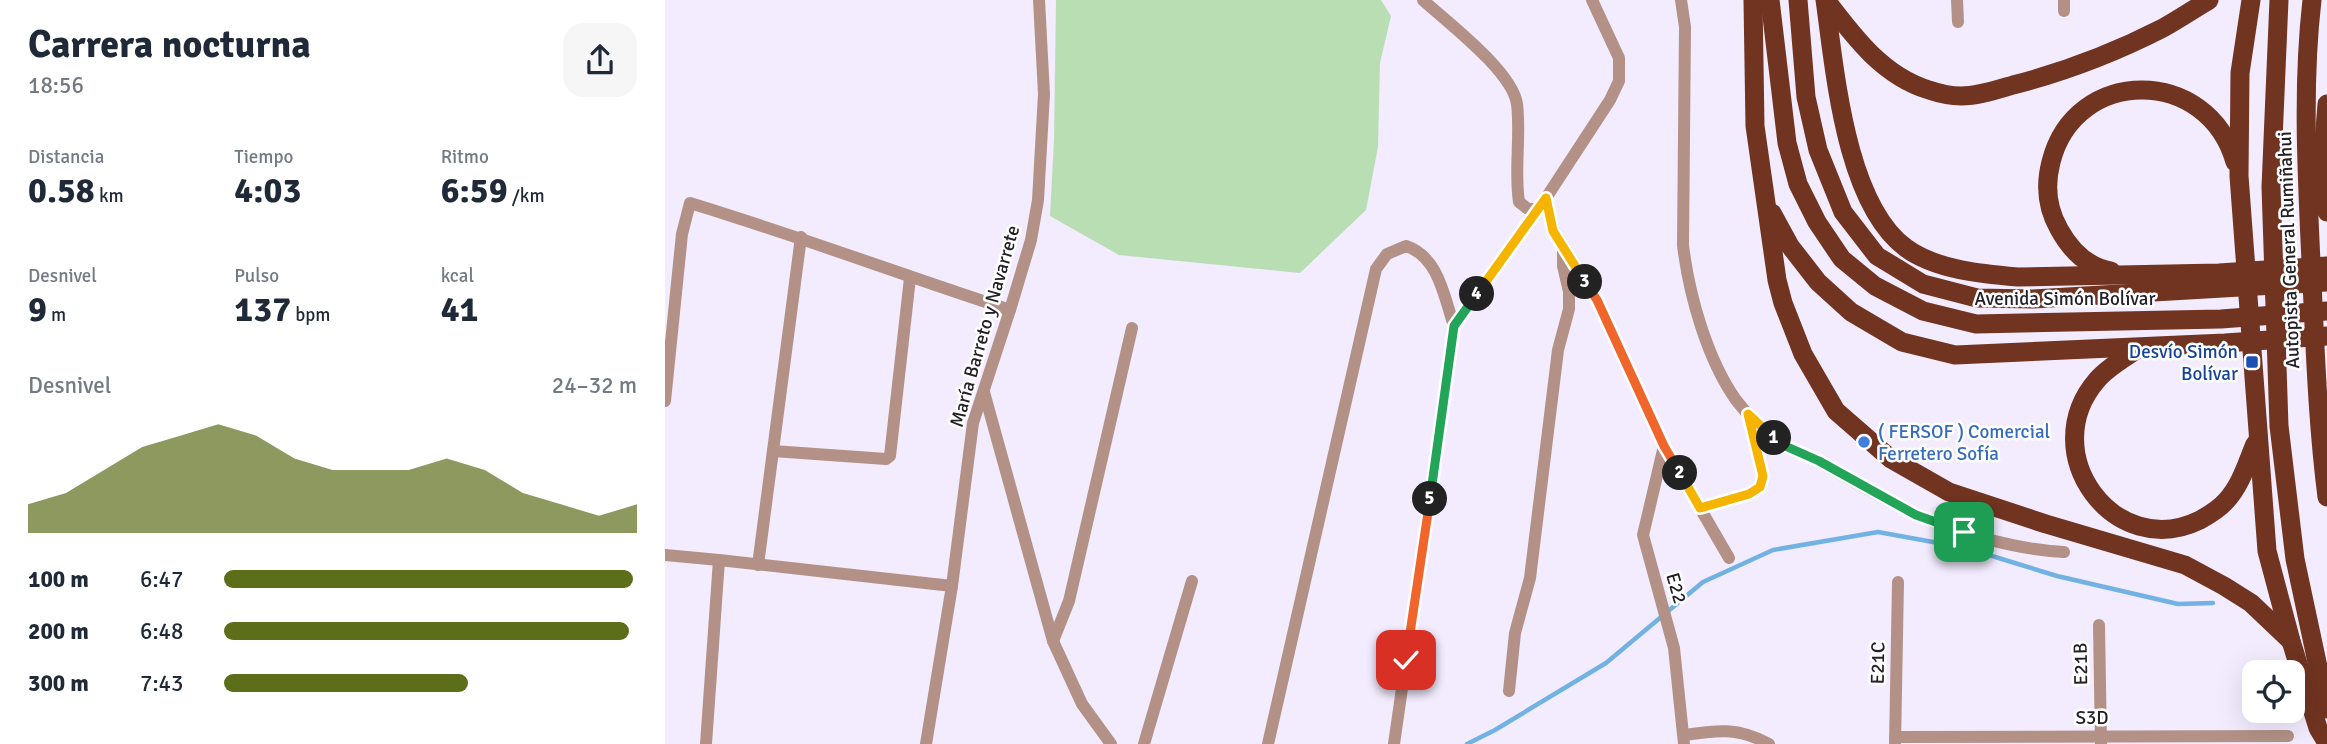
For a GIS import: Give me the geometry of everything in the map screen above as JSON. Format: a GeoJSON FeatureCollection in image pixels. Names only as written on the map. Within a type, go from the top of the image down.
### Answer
{"type":"FeatureCollection","features":[{"type":"Feature","properties":{"kind":"highway"},"geometry":{"type":"LineString","coordinates":[[1753,0],[1755,126],[1777,280],[1803,354],[1836,411],[1891,459],[1949,492],[2185,565],[2251,603],[2291,642]]}},
{"type":"Feature","properties":{"kind":"highway","name":"Avenida Simón Bolívar"},"geometry":{"type":"LineString","coordinates":[[1770,0],[1785,129],[1798,184],[1842,259],[1875,286],[1923,312],[1976,324],[2221,319],[2327,311]]}},
{"type":"Feature","properties":{"kind":"highway","name":"Avenida Simón Bolívar"},"geometry":{"type":"LineString","coordinates":[[1798,0],[1806,97],[1818,150],[1843,212],[1877,256],[1923,284],[1977,298],[2033,299],[2220,280],[2327,282]]}},
{"type":"Feature","properties":{"kind":"highway"},"geometry":{"type":"LineString","coordinates":[[1826,0],[1836,79],[1849,148],[1865,192],[1889,231],[1906,248],[1935,262],[1985,274],[2018,277],[2132,274],[2220,280],[2327,266]]}},
{"type":"Feature","properties":{"kind":"highway"},"geometry":{"type":"LineString","coordinates":[[1826,0],[1854,37],[1873,57],[1892,71],[1929,90],[1960,96],[1986,93],[2045,77],[2113,51],[2163,28],[2209,0]]}},
{"type":"Feature","properties":{"kind":"highway"},"geometry":{"type":"LineString","coordinates":[[2251,0],[2240,74],[2239,176],[2267,551],[2291,642],[2318,728],[2327,743]]}},
{"type":"Feature","properties":{"kind":"highway","name":"Autopista General Rumiñahui"},"geometry":{"type":"LineString","coordinates":[[2280,0],[2270,187],[2279,426],[2295,559],[2327,709]]}},
{"type":"Feature","properties":{"kind":"highway","name":"Autopista General Rumiñahui"},"geometry":{"type":"LineString","coordinates":[[2312,0],[2306,101],[2307,185],[2319,429],[2327,497]]}},
{"type":"Feature","properties":{"kind":"highway"},"geometry":{"type":"LineString","coordinates":[[2132,274],[2096,268],[2068,246],[2051,215],[2046,179],[2055,145],[2076,116],[2106,96],[2141,89],[2177,95],[2207,114],[2229,142],[2239,176]]}},
{"type":"Feature","properties":{"kind":"highway"},"geometry":{"type":"LineString","coordinates":[[2327,104],[2327,212]]}},
{"type":"Feature","properties":{"kind":"highway"},"geometry":{"type":"LineString","coordinates":[[1765,200],[1790,246],[1818,282],[1851,312],[1902,342],[1955,355],[2139,348],[2327,336]]}},
{"type":"Feature","properties":{"kind":"highway"},"geometry":{"type":"LineString","coordinates":[[2139,348],[2095,382],[2086,397],[2075,429],[2074,444],[2082,477],[2105,507],[2132,523],[2155,529],[2193,523],[2215,511],[2226,501],[2240,480],[2257,439]]}},
{"type":"Feature","properties":{"kind":"street","name":"María Barreto y Navarrete"},"geometry":{"type":"LineString","coordinates":[[926,744],[973,423],[1031,240],[1042,162],[1044,94],[1039,0]]}},
{"type":"Feature","properties":{"kind":"street"},"geometry":{"type":"LineString","coordinates":[[1423,0],[1505,76],[1516,100],[1518,125],[1515,178],[1518,202],[1528,209],[1538,209]]}},
{"type":"Feature","properties":{"kind":"street"},"geometry":{"type":"LineString","coordinates":[[1454,326],[1546,198],[1610,100],[1619,81],[1619,58],[1592,0]]}},
{"type":"Feature","properties":{"kind":"street"},"geometry":{"type":"LineString","coordinates":[[1681,0],[1685,27],[1683,245],[1687,279],[1706,344],[1735,399],[1757,425],[1783,445],[1819,461],[1916,515],[1964,532],[2038,551],[2064,552]]}},
{"type":"Feature","properties":{"kind":"street"},"geometry":{"type":"LineString","coordinates":[[1957,0],[1958,22]]}},
{"type":"Feature","properties":{"kind":"street"},"geometry":{"type":"LineString","coordinates":[[1546,198],[1553,231],[1597,300],[1664,446],[1729,558]]}},
{"type":"Feature","properties":{"kind":"street"},"geometry":{"type":"LineString","coordinates":[[665,401],[682,234],[690,203],[801,237],[910,278],[1010,310]]}},
{"type":"Feature","properties":{"kind":"street"},"geometry":{"type":"LineString","coordinates":[[758,565],[801,237]]}},
{"type":"Feature","properties":{"kind":"street"},"geometry":{"type":"LineString","coordinates":[[1268,744],[1376,268],[1387,254],[1406,246],[1416,249],[1426,257],[1435,270],[1454,326],[1394,744]]}},
{"type":"Feature","properties":{"kind":"street"},"geometry":{"type":"LineString","coordinates":[[1509,691],[1515,633],[1531,578],[1558,349],[1569,309],[1563,249]]}},
{"type":"Feature","properties":{"kind":"street"},"geometry":{"type":"LineString","coordinates":[[773,451],[886,458],[890,456],[910,278]]}},
{"type":"Feature","properties":{"kind":"street"},"geometry":{"type":"LineString","coordinates":[[1053,641],[1069,601],[1132,328]]}},
{"type":"Feature","properties":{"kind":"street"},"geometry":{"type":"LineString","coordinates":[[983,390],[1053,641],[1082,704],[1111,744]]}},
{"type":"Feature","properties":{"kind":"street"},"geometry":{"type":"LineString","coordinates":[[1700,508],[1749,494],[1760,487],[1763,476],[1748,414]]}},
{"type":"Feature","properties":{"kind":"street","name":"E22"},"geometry":{"type":"LineString","coordinates":[[1664,446],[1643,535],[1674,648],[1684,739]]}},
{"type":"Feature","properties":{"kind":"street"},"geometry":{"type":"LineString","coordinates":[[665,555],[951,586]]}},
{"type":"Feature","properties":{"kind":"street"},"geometry":{"type":"LineString","coordinates":[[706,744],[719,560]]}},
{"type":"Feature","properties":{"kind":"street"},"geometry":{"type":"LineString","coordinates":[[1144,744],[1192,581]]}},
{"type":"Feature","properties":{"kind":"street","name":"E21C"},"geometry":{"type":"LineString","coordinates":[[1895,740],[1898,582]]}},
{"type":"Feature","properties":{"kind":"street","name":"E21B"},"geometry":{"type":"LineString","coordinates":[[2099,625],[2101,740]]}},
{"type":"Feature","properties":{"kind":"street"},"geometry":{"type":"LineString","coordinates":[[1684,739],[1725,730],[1752,734],[1769,744]]}},
{"type":"Feature","properties":{"kind":"street","name":"S3D"},"geometry":{"type":"LineString","coordinates":[[1895,740],[2288,736]]}},
{"type":"Feature","properties":{"kind":"green space"},"geometry":{"type":"Polygon","coordinates":[[[1056,0],[1381,0],[1391,16],[1380,63],[1378,147],[1366,210],[1300,273],[1119,255],[1050,216],[1056,0]]]}},
{"type":"Feature","properties":{"kind":"waterway"},"geometry":{"type":"LineString","coordinates":[[1467,744],[1606,663],[1703,582],[1773,550],[1878,532],[1966,548],[2057,576],[2178,604],[2213,603]]}},
{"type":"Feature","properties":{"kind":"place","name":"Desvío Simón Bolívar"},"geometry":{"type":"Point","coordinates":[2252,362]}},
{"type":"Feature","properties":{"kind":"place","name":"( FERSOF ) Comercial Ferretero Sofía"},"geometry":{"type":"Point","coordinates":[1864,442]}},
{"type":"Feature","properties":{"kind":"route"},"geometry":{"type":"LineString","coordinates":[[1406,660],[1454,326],[1546,198],[1553,231],[1597,300],[1664,446],[1700,508],[1749,494],[1760,487],[1763,476],[1748,414],[1757,425],[1783,445],[1819,461],[1916,515],[1964,532]]}}]}
